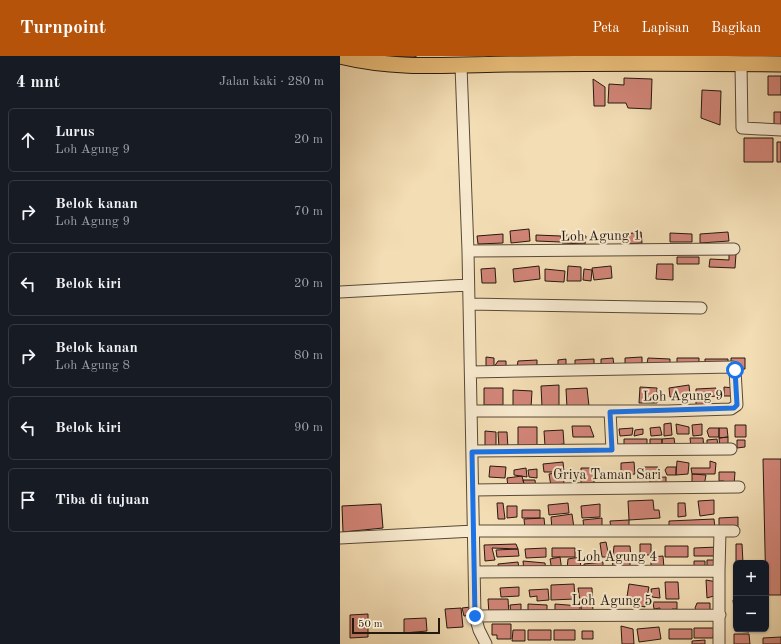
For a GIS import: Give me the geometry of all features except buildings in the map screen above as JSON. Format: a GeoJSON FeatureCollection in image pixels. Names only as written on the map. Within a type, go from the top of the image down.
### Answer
{"type":"FeatureCollection","features":[{"type":"Feature","properties":{"kind":"main road"},"geometry":{"type":"LineString","coordinates":[[340,56],[419,61],[461,66],[498,60],[724,60],[741,64],[781,64]]}},
{"type":"Feature","properties":{"kind":"street"},"geometry":{"type":"LineString","coordinates":[[741,64],[742,128],[745,130],[781,130]]}},
{"type":"Feature","properties":{"kind":"street"},"geometry":{"type":"LineString","coordinates":[[461,66],[468,252],[474,490],[475,616],[479,630],[486,644]]}},
{"type":"Feature","properties":{"kind":"street","name":"Loh Agung 1"},"geometry":{"type":"LineString","coordinates":[[468,252],[734,249]]}},
{"type":"Feature","properties":{"kind":"street"},"geometry":{"type":"LineString","coordinates":[[340,292],[468,285]]}},
{"type":"Feature","properties":{"kind":"street"},"geometry":{"type":"LineString","coordinates":[[469,304],[701,308]]}},
{"type":"Feature","properties":{"kind":"street","name":"Loh Agung 9"},"geometry":{"type":"LineString","coordinates":[[471,372],[733,367],[735,370],[737,405],[734,408],[610,412],[471,411]]}},
{"type":"Feature","properties":{"kind":"street"},"geometry":{"type":"LineString","coordinates":[[610,412],[612,450]]}},
{"type":"Feature","properties":{"kind":"street"},"geometry":{"type":"LineString","coordinates":[[472,452],[731,449]]}},
{"type":"Feature","properties":{"kind":"street","name":"Griya Taman Sari"},"geometry":{"type":"LineString","coordinates":[[474,490],[739,487]]}},
{"type":"Feature","properties":{"kind":"street","name":"Loh Agung 4"},"geometry":{"type":"LineString","coordinates":[[340,538],[474,531],[734,531]]}},
{"type":"Feature","properties":{"kind":"street"},"geometry":{"type":"LineString","coordinates":[[719,644],[720,531]]}},
{"type":"Feature","properties":{"kind":"street","name":"Loh Agung 4"},"geometry":{"type":"LineString","coordinates":[[475,572],[719,571]]}},
{"type":"Feature","properties":{"kind":"street","name":"Loh Agung 5"},"geometry":{"type":"LineString","coordinates":[[475,616],[720,615]]}},
{"type":"Feature","properties":{"kind":"route"},"geometry":{"type":"LineString","coordinates":[[475,616],[474,490],[472,452],[612,450],[610,412],[734,408],[737,405],[735,370]]}}]}
